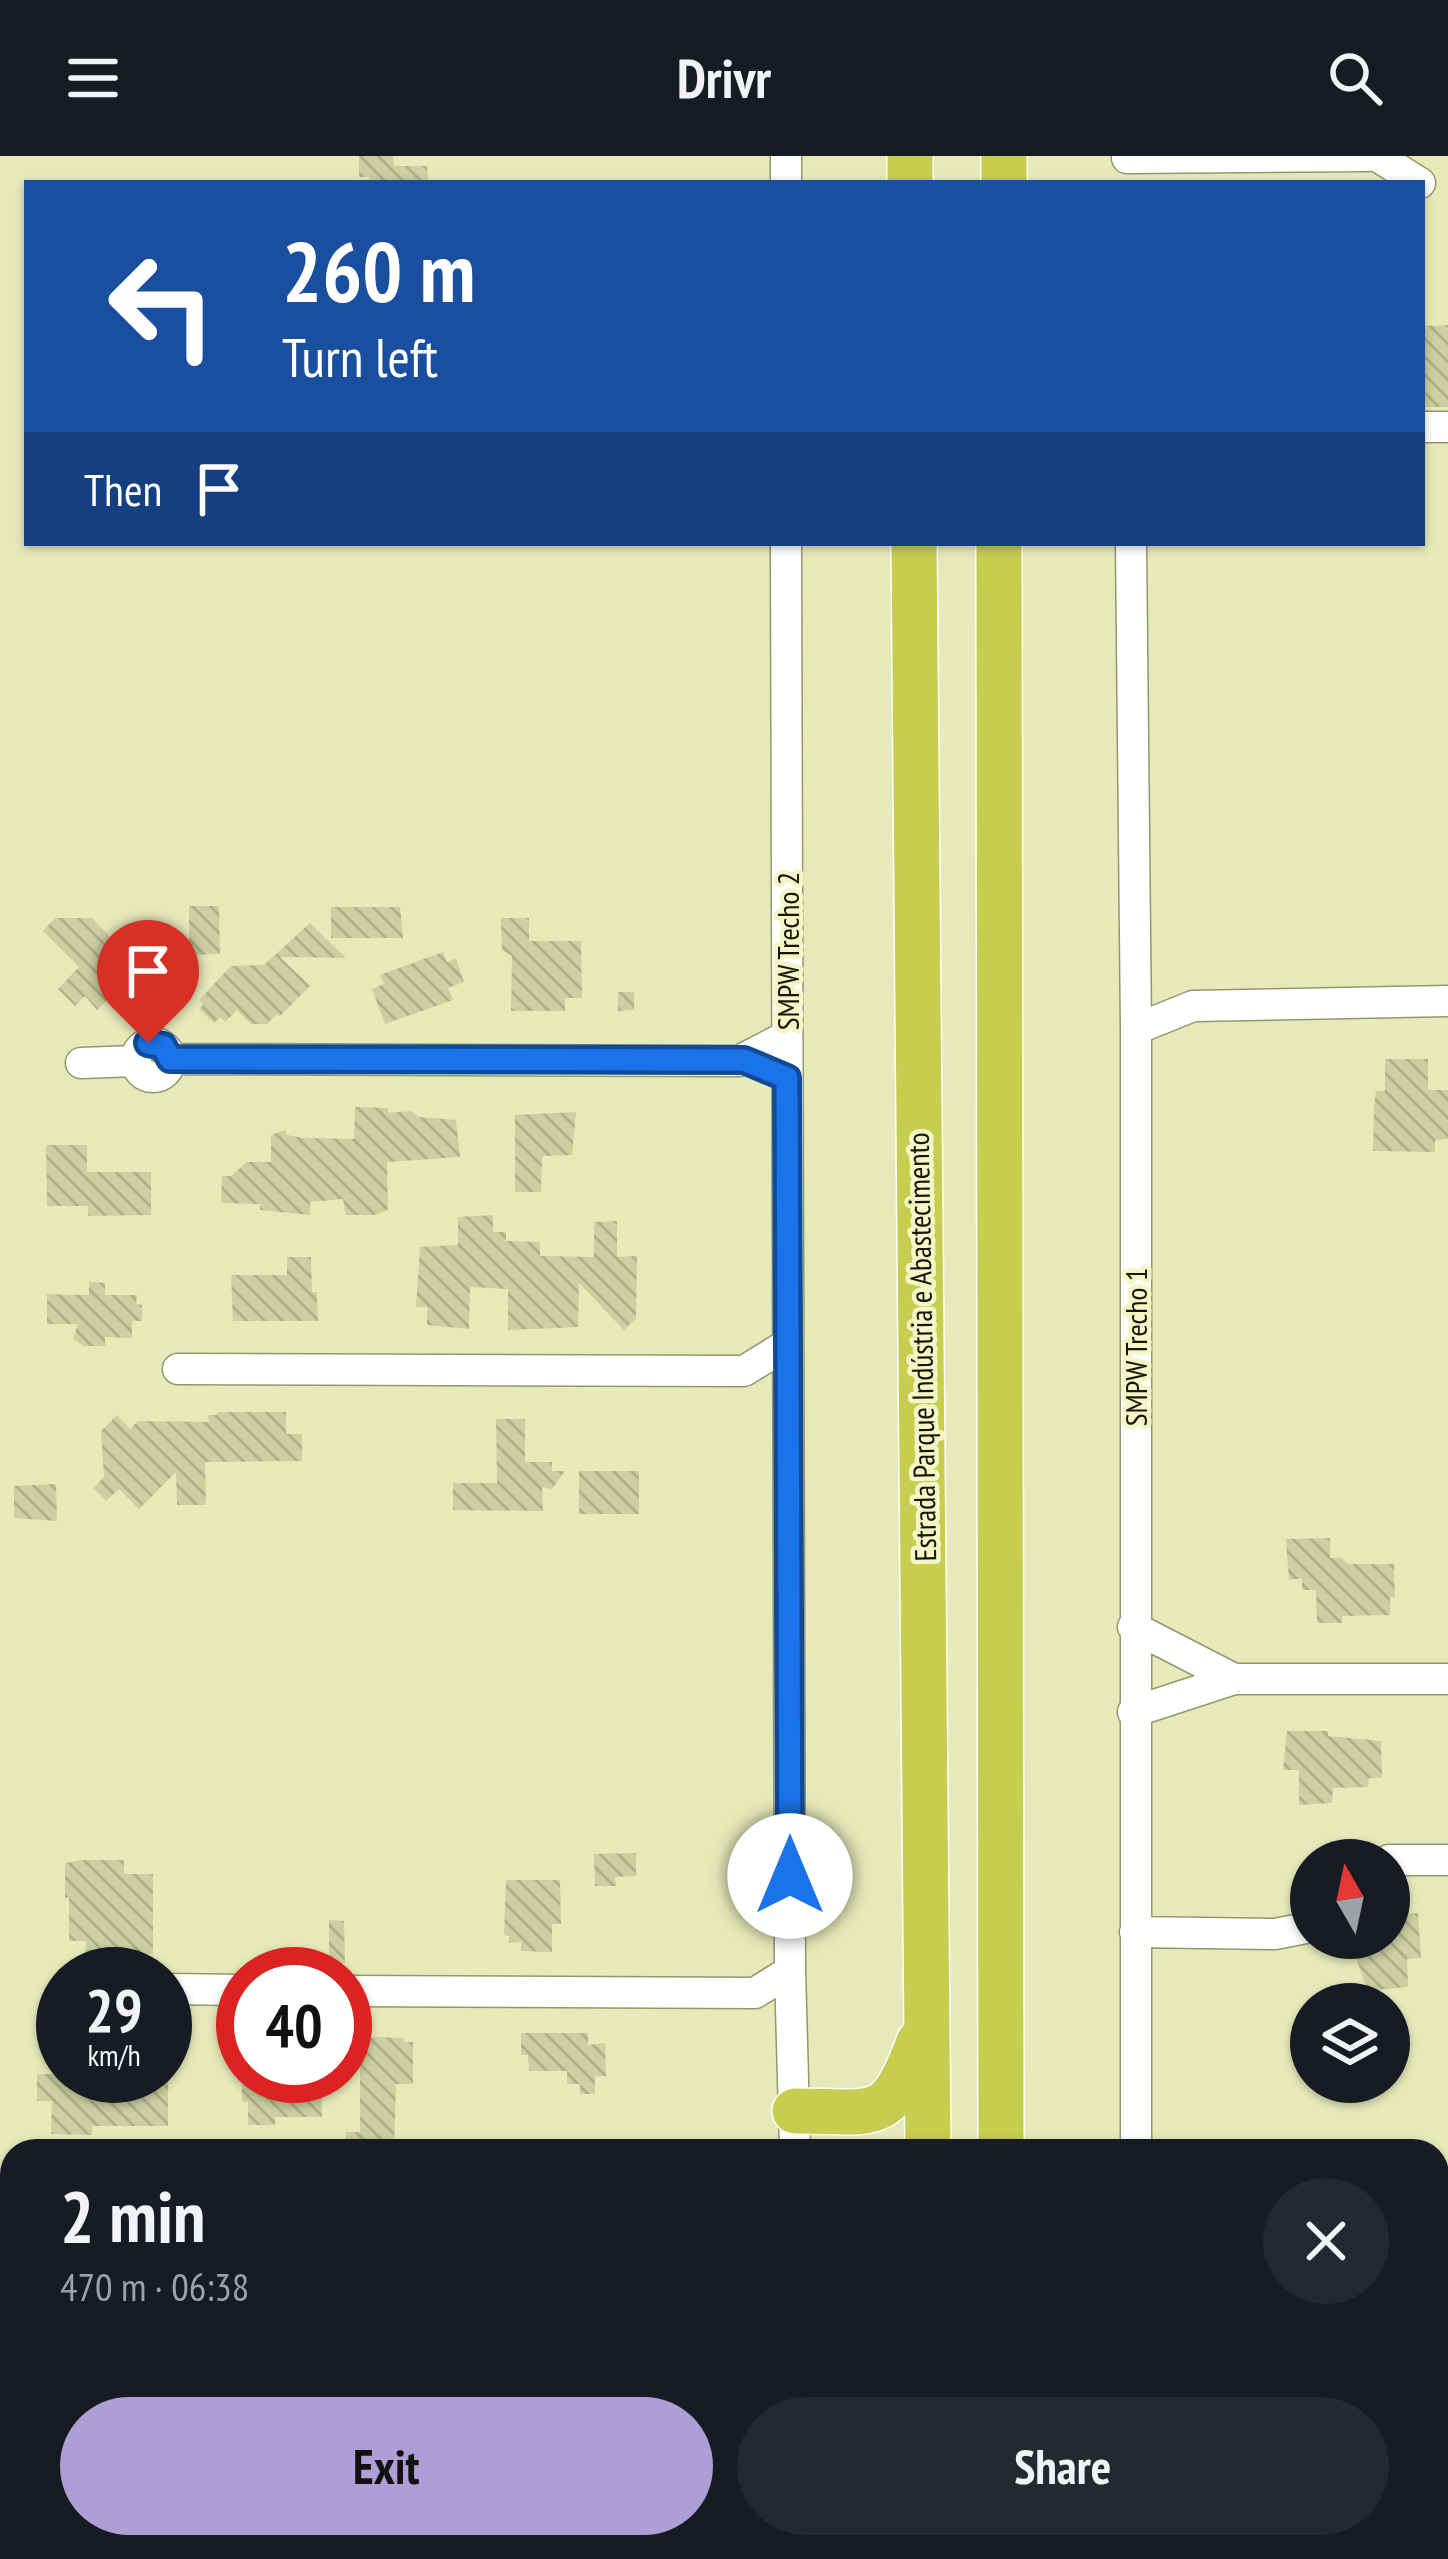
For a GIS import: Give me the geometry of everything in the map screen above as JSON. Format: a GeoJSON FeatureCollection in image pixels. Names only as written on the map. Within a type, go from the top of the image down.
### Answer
{"type":"FeatureCollection","features":[{"type":"Feature","properties":{"kind":"highway","name":"Estrada Parque Indústria e Abastecimento"},"geometry":{"type":"LineString","coordinates":[[914,546],[928,2139]]}},
{"type":"Feature","properties":{"kind":"highway"},"geometry":{"type":"LineString","coordinates":[[998,546],[1001,2139]]}},
{"type":"Feature","properties":{"kind":"highway"},"geometry":{"type":"LineString","coordinates":[[795,2130],[889,2104],[905,2080],[928,2017]]}},
{"type":"Feature","properties":{"kind":"highway"},"geometry":{"type":"LineString","coordinates":[[795,2130],[839,2123],[866,2126],[890,2139]]}},
{"type":"Feature","properties":{"kind":"street"},"geometry":{"type":"LineString","coordinates":[[1127,157],[1373,156],[1416,180]]}},
{"type":"Feature","properties":{"kind":"street","name":"SMPW Trecho 2"},"geometry":{"type":"LineString","coordinates":[[786,546],[790,1972],[795,2130]]}},
{"type":"Feature","properties":{"kind":"street","name":"SMPW Trecho 1"},"geometry":{"type":"LineString","coordinates":[[1131,546],[1136,2139]]}},
{"type":"Feature","properties":{"kind":"street"},"geometry":{"type":"LineString","coordinates":[[1135,984],[1192,1006]]}},
{"type":"Feature","properties":{"kind":"street"},"geometry":{"type":"LineString","coordinates":[[1136,1028],[1192,1006],[1448,1001]]}},
{"type":"Feature","properties":{"kind":"street"},"geometry":{"type":"LineString","coordinates":[[744,1060],[787,1036]]}},
{"type":"Feature","properties":{"kind":"street"},"geometry":{"type":"LineString","coordinates":[[81,1063],[136,1060],[148,1043],[163,1046],[170,1059],[744,1060],[787,1078]]}},
{"type":"Feature","properties":{"kind":"street"},"geometry":{"type":"LineString","coordinates":[[745,1371],[788,1344]]}},
{"type":"Feature","properties":{"kind":"street"},"geometry":{"type":"LineString","coordinates":[[178,1369],[745,1371],[788,1396]]}},
{"type":"Feature","properties":{"kind":"street"},"geometry":{"type":"LineString","coordinates":[[1133,1627],[1234,1679]]}},
{"type":"Feature","properties":{"kind":"street"},"geometry":{"type":"LineString","coordinates":[[1133,1712],[1234,1679],[1448,1679]]}},
{"type":"Feature","properties":{"kind":"street"},"geometry":{"type":"LineString","coordinates":[[1410,1860],[1448,1860]]}},
{"type":"Feature","properties":{"kind":"street"},"geometry":{"type":"LineString","coordinates":[[1136,1932],[1290,1931]]}},
{"type":"Feature","properties":{"kind":"street"},"geometry":{"type":"LineString","coordinates":[[372,1990],[755,1994],[790,1972]]}},
{"type":"Feature","properties":{"kind":"street"},"geometry":{"type":"LineString","coordinates":[[755,1994],[792,2020]]}},
{"type":"Feature","properties":{"kind":"building"},"geometry":{"type":"Polygon","coordinates":[[[359,156],[393,156],[394,166],[427,166],[428,180],[369,180],[359,177],[359,156]]]}},
{"type":"Feature","properties":{"kind":"building"},"geometry":{"type":"Polygon","coordinates":[[[1448,325],[1448,407],[1425,407],[1425,326],[1448,325]]]}},
{"type":"Feature","properties":{"kind":"building"},"geometry":{"type":"Polygon","coordinates":[[[189,906],[219,906],[220,954],[189,955],[189,906]]]}},
{"type":"Feature","properties":{"kind":"building"},"geometry":{"type":"Polygon","coordinates":[[[331,907],[400,907],[403,938],[331,938],[331,907]]]}},
{"type":"Feature","properties":{"kind":"building"},"geometry":{"type":"Polygon","coordinates":[[[55,918],[92,918],[120,947],[145,922],[149,926],[153,922],[185,954],[152,988],[149,1002],[134,1017],[110,997],[97,1010],[85,996],[75,1006],[58,989],[79,967],[43,931],[55,918]]]}},
{"type":"Feature","properties":{"kind":"building"},"geometry":{"type":"Polygon","coordinates":[[[501,918],[529,918],[529,941],[581,941],[582,998],[565,998],[565,1011],[511,1011],[512,956],[502,950],[501,918]]]}},
{"type":"Feature","properties":{"kind":"building"},"geometry":{"type":"Polygon","coordinates":[[[310,923],[346,958],[280,957],[310,986],[280,1016],[267,1024],[251,1024],[237,1010],[225,1022],[220,1017],[214,1023],[199,1009],[203,1005],[199,1000],[231,966],[264,965],[310,923]]]}},
{"type":"Feature","properties":{"kind":"building"},"geometry":{"type":"Polygon","coordinates":[[[443,952],[447,962],[456,958],[464,982],[448,988],[453,1000],[385,1024],[372,989],[384,984],[380,975],[443,952]]]}},
{"type":"Feature","properties":{"kind":"building"},"geometry":{"type":"Polygon","coordinates":[[[618,992],[634,992],[634,1010],[618,1011],[618,992]]]}},
{"type":"Feature","properties":{"kind":"building"},"geometry":{"type":"Polygon","coordinates":[[[1385,1059],[1428,1059],[1428,1090],[1448,1090],[1448,1139],[1435,1140],[1435,1152],[1373,1151],[1376,1091],[1385,1091],[1385,1059]]]}},
{"type":"Feature","properties":{"kind":"building"},"geometry":{"type":"Polygon","coordinates":[[[355,1107],[456,1120],[460,1157],[387,1162],[388,1210],[374,1215],[346,1215],[343,1199],[310,1202],[310,1215],[260,1210],[260,1204],[221,1203],[222,1176],[231,1176],[247,1162],[271,1162],[271,1135],[285,1130],[287,1135],[303,1138],[354,1139],[355,1107]]]}},
{"type":"Feature","properties":{"kind":"building"},"geometry":{"type":"Polygon","coordinates":[[[576,1112],[572,1155],[542,1156],[541,1192],[515,1192],[515,1115],[576,1112]]]}},
{"type":"Feature","properties":{"kind":"building"},"geometry":{"type":"Polygon","coordinates":[[[46,1145],[87,1145],[87,1172],[151,1172],[151,1215],[88,1216],[88,1206],[47,1206],[46,1145]]]}},
{"type":"Feature","properties":{"kind":"building"},"geometry":{"type":"Polygon","coordinates":[[[493,1215],[493,1232],[506,1232],[506,1241],[540,1242],[540,1256],[594,1257],[594,1222],[617,1221],[617,1257],[637,1256],[636,1318],[624,1330],[579,1283],[578,1327],[508,1330],[508,1289],[470,1287],[469,1329],[427,1325],[427,1307],[416,1307],[420,1247],[458,1245],[458,1217],[493,1215]]]}},
{"type":"Feature","properties":{"kind":"building"},"geometry":{"type":"Polygon","coordinates":[[[287,1257],[311,1257],[318,1321],[233,1321],[231,1275],[287,1275],[287,1257]]]}},
{"type":"Feature","properties":{"kind":"building"},"geometry":{"type":"Polygon","coordinates":[[[89,1282],[105,1283],[105,1295],[137,1295],[142,1321],[132,1321],[132,1338],[105,1337],[105,1346],[83,1346],[73,1339],[78,1324],[47,1324],[47,1294],[89,1295],[89,1282]]]}},
{"type":"Feature","properties":{"kind":"building"},"geometry":{"type":"Polygon","coordinates":[[[286,1412],[286,1434],[302,1434],[302,1461],[205,1462],[206,1505],[177,1505],[176,1472],[139,1509],[119,1489],[106,1501],[93,1488],[104,1477],[101,1431],[117,1415],[130,1429],[138,1421],[209,1422],[208,1415],[286,1412]]]}},
{"type":"Feature","properties":{"kind":"building"},"geometry":{"type":"Polygon","coordinates":[[[496,1419],[525,1419],[525,1462],[552,1462],[552,1471],[565,1471],[552,1489],[542,1487],[543,1511],[453,1510],[453,1483],[497,1483],[496,1419]]]}},
{"type":"Feature","properties":{"kind":"building"},"geometry":{"type":"Polygon","coordinates":[[[579,1471],[639,1471],[639,1514],[579,1514],[579,1471]]]}},
{"type":"Feature","properties":{"kind":"building"},"geometry":{"type":"Polygon","coordinates":[[[56,1484],[57,1521],[14,1518],[14,1486],[56,1484]]]}},
{"type":"Feature","properties":{"kind":"building"},"geometry":{"type":"Polygon","coordinates":[[[1330,1538],[1330,1558],[1342,1558],[1348,1564],[1394,1564],[1390,1615],[1342,1616],[1342,1623],[1317,1623],[1316,1590],[1302,1590],[1302,1578],[1289,1580],[1286,1539],[1330,1538]]]}},
{"type":"Feature","properties":{"kind":"building"},"geometry":{"type":"Polygon","coordinates":[[[1287,1731],[1328,1731],[1328,1736],[1381,1741],[1382,1778],[1369,1778],[1368,1787],[1333,1788],[1332,1803],[1299,1805],[1299,1770],[1283,1770],[1287,1731]]]}},
{"type":"Feature","properties":{"kind":"building"},"geometry":{"type":"Polygon","coordinates":[[[636,1853],[636,1876],[615,1877],[616,1886],[595,1886],[594,1854],[636,1853]]]}},
{"type":"Feature","properties":{"kind":"building"},"geometry":{"type":"Polygon","coordinates":[[[124,1860],[124,1874],[153,1874],[153,1947],[86,1947],[86,1941],[69,1941],[65,1863],[124,1860]]]}},
{"type":"Feature","properties":{"kind":"building"},"geometry":{"type":"Polygon","coordinates":[[[506,1880],[560,1880],[561,1924],[552,1924],[552,1952],[521,1951],[521,1942],[509,1943],[509,1936],[504,1935],[506,1880]]]}},
{"type":"Feature","properties":{"kind":"building"},"geometry":{"type":"Polygon","coordinates":[[[1418,1913],[1421,1958],[1410,1959],[1410,1914],[1418,1913]]]}},
{"type":"Feature","properties":{"kind":"building"},"geometry":{"type":"Polygon","coordinates":[[[329,1920],[344,1921],[345,1947],[329,1947],[329,1920]]]}},
{"type":"Feature","properties":{"kind":"building"},"geometry":{"type":"Polygon","coordinates":[[[1357,1959],[1407,1959],[1408,1983],[1364,1983],[1357,1959]]]}},
{"type":"Feature","properties":{"kind":"building"},"geometry":{"type":"Polygon","coordinates":[[[521,2033],[588,2033],[588,2045],[605,2043],[606,2076],[595,2076],[595,2094],[580,2094],[580,2084],[567,2084],[567,2071],[529,2071],[528,2055],[521,2055],[521,2033]]]}},
{"type":"Feature","properties":{"kind":"building"},"geometry":{"type":"Polygon","coordinates":[[[372,2038],[413,2042],[413,2084],[396,2084],[394,2139],[346,2139],[346,2132],[360,2132],[360,2103],[372,2103],[372,2038]]]}},
{"type":"Feature","properties":{"kind":"building"},"geometry":{"type":"Polygon","coordinates":[[[52,2103],[168,2103],[168,2126],[92,2126],[92,2135],[51,2134],[52,2103]]]}},
{"type":"Feature","properties":{"kind":"building"},"geometry":{"type":"Polygon","coordinates":[[[248,2103],[322,2103],[322,2117],[275,2117],[275,2125],[248,2125],[248,2103]]]}},
{"type":"Feature","properties":{"kind":"route"},"geometry":{"type":"LineString","coordinates":[[148,1043],[163,1046],[170,1059],[744,1060],[787,1078],[790,1876]]}}]}
